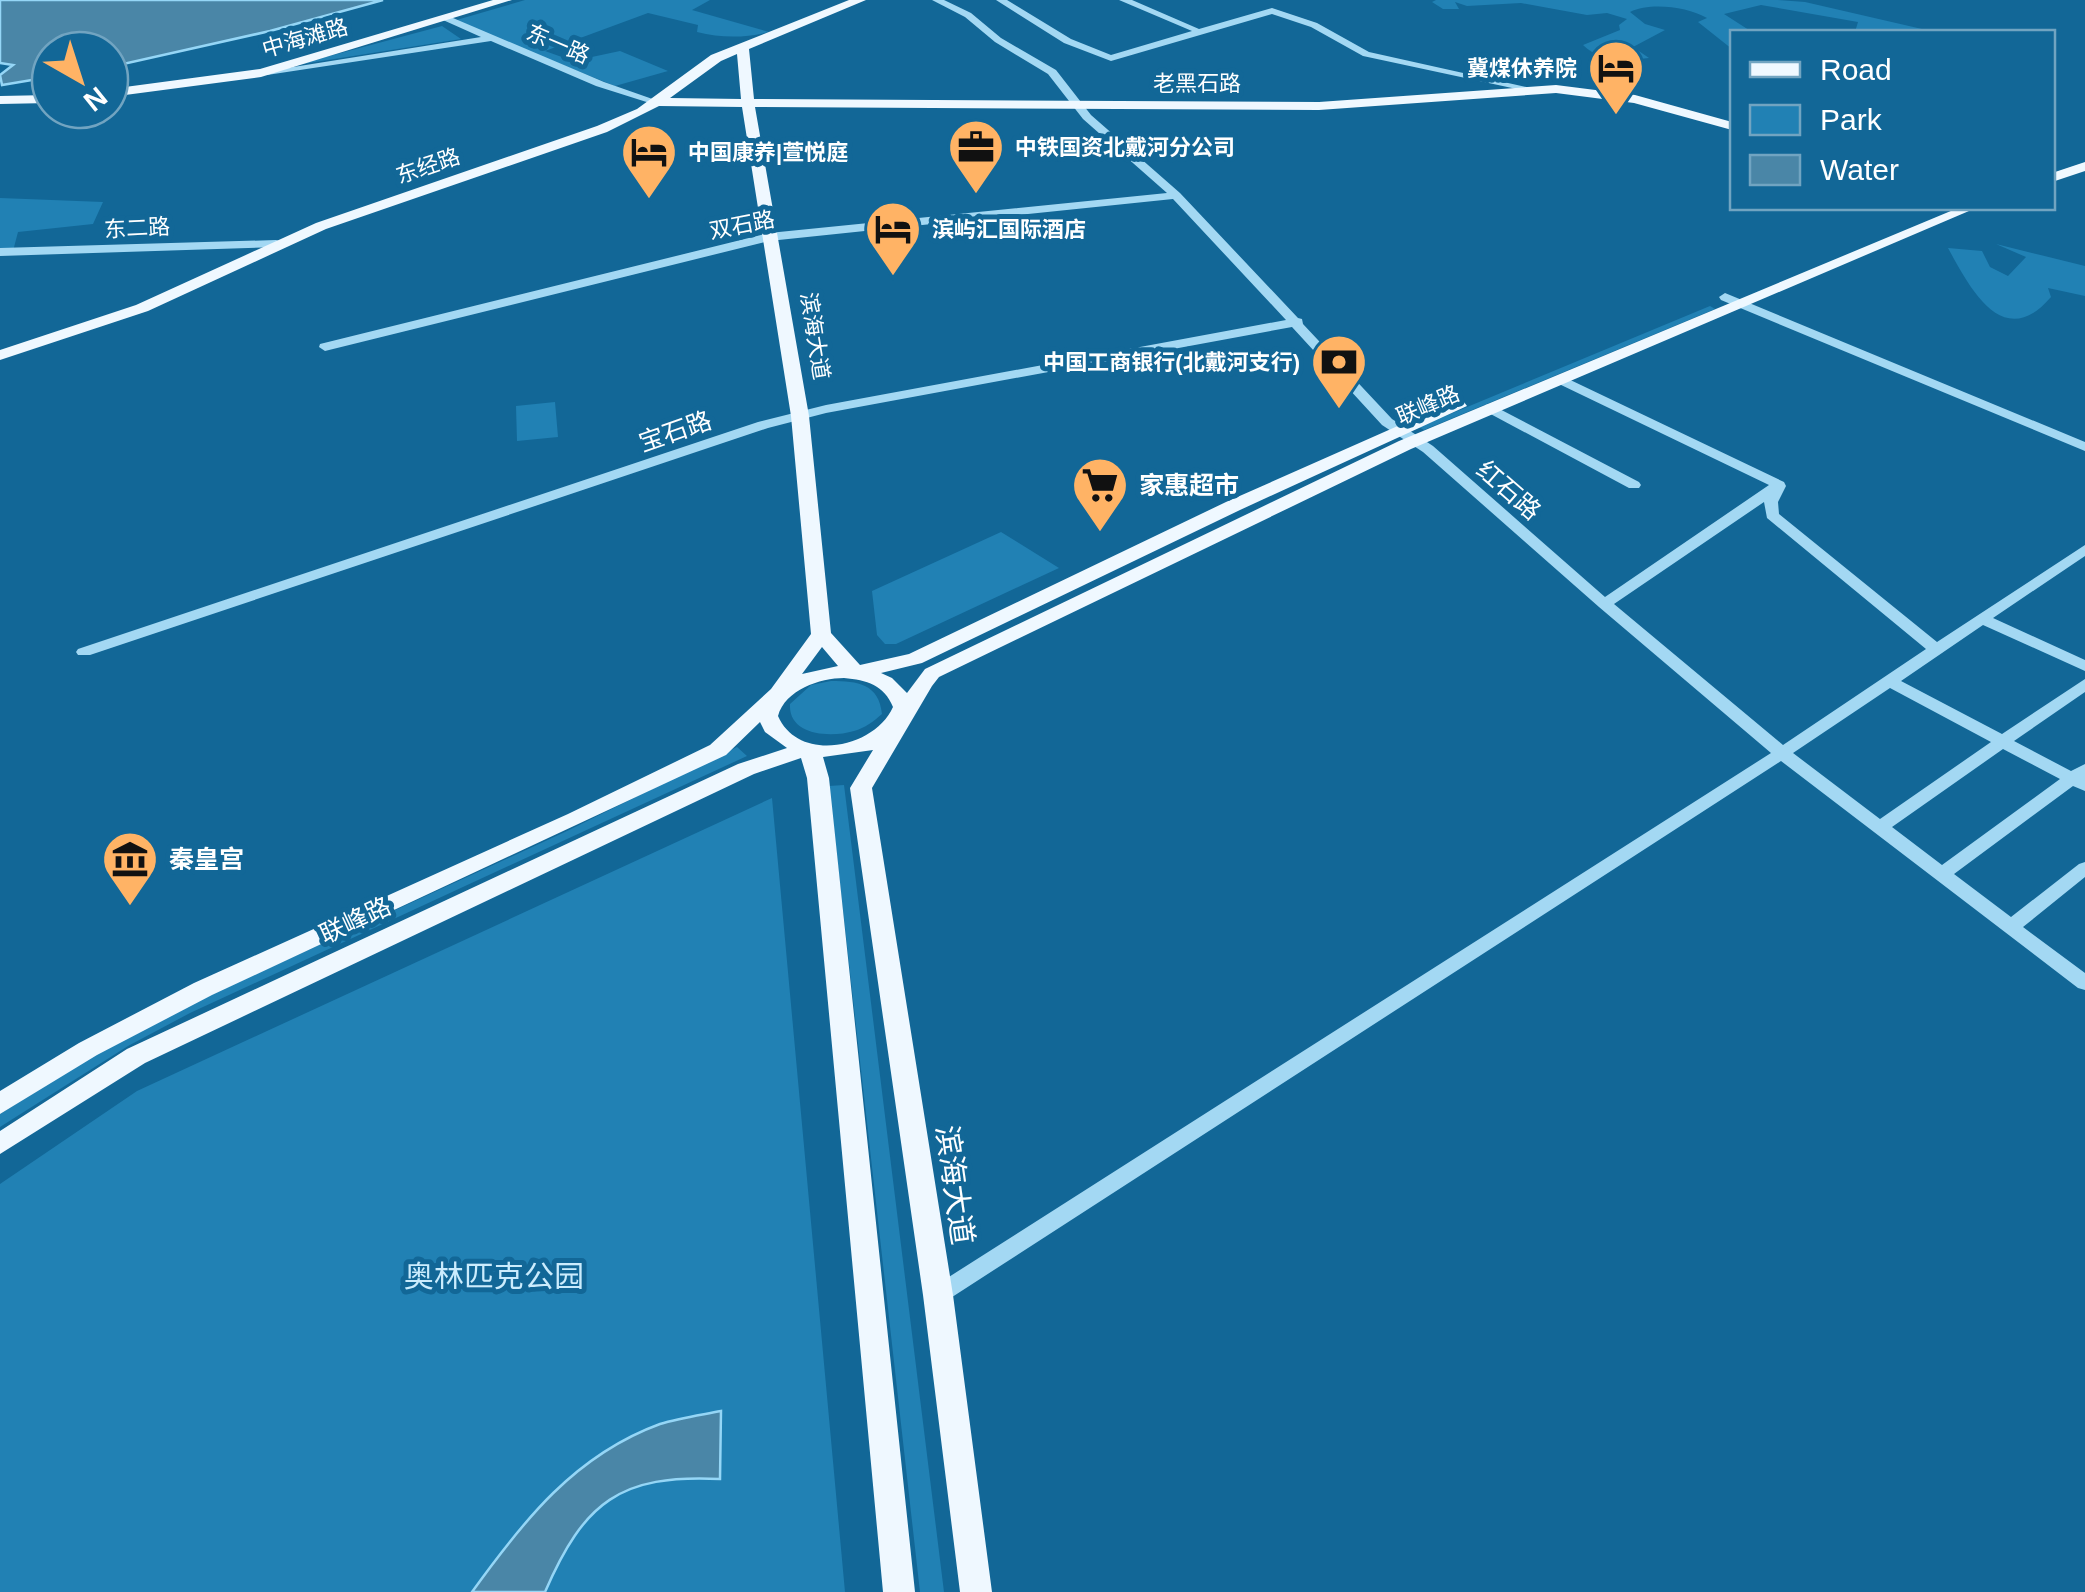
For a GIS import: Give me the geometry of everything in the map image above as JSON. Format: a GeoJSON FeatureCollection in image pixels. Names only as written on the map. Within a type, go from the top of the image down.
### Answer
{"type":"FeatureCollection","features":[{"type":"Feature","properties":{"kind":"main road","name":"中海滩路"},"geometry":{"type":"LineString","coordinates":[[130,90],[261,72],[506,0]]}},
{"type":"Feature","properties":{"kind":"main road","name":"东经路"},"geometry":{"type":"LineString","coordinates":[[0,355],[142,308],[206,282],[276,244],[602,129],[642,112],[716,58],[860,0]]}},
{"type":"Feature","properties":{"kind":"main road","name":"滨海大道"},"geometry":{"type":"LineString","coordinates":[[743,48],[748,104],[800,416],[821,634]]}},
{"type":"Feature","properties":{"kind":"main road","name":"老黑石路"},"geometry":{"type":"LineString","coordinates":[[656,102],[1319,106],[1556,88],[1634,99],[1730,125]]}},
{"type":"Feature","properties":{"kind":"main road"},"geometry":{"type":"LineString","coordinates":[[0,100],[30,99]]}},
{"type":"Feature","properties":{"kind":"main road"},"geometry":{"type":"LineString","coordinates":[[2055,165],[2085,155]]}},
{"type":"Feature","properties":{"kind":"main road"},"geometry":{"type":"LineString","coordinates":[[2055,177],[2085,166]]}},
{"type":"Feature","properties":{"kind":"main road","name":"联峰路"},"geometry":{"type":"LineString","coordinates":[[901,720],[932,673],[1407,435],[1562,380],[1933,213]]}},
{"type":"Feature","properties":{"kind":"main road","name":"联峰路"},"geometry":{"type":"LineString","coordinates":[[856,672],[914,659],[1407,435],[1734,301]]}},
{"type":"Feature","properties":{"kind":"main road"},"geometry":{"type":"LineString","coordinates":[[778,694],[812,676],[856,672],[890,684],[904,707],[901,720],[875,742],[854,748],[809,748],[776,732],[769,719],[770,706],[778,694],[821,634],[856,672]]}},
{"type":"Feature","properties":{"kind":"main road","name":"联峰路"},"geometry":{"type":"LineString","coordinates":[[0,1104],[88,1050],[203,989],[718,750],[778,694]]}},
{"type":"Feature","properties":{"kind":"main road","name":"滨海大道"},"geometry":{"type":"LineString","coordinates":[[901,720],[861,788],[938,1295],[976,1592]]}},
{"type":"Feature","properties":{"kind":"main road"},"geometry":{"type":"LineString","coordinates":[[809,748],[818,778],[899,1592]]}},
{"type":"Feature","properties":{"kind":"main road","name":"联峰路"},"geometry":{"type":"LineString","coordinates":[[0,1144],[136,1056],[746,769],[809,748]]}},
{"type":"Feature","properties":{"kind":"street","name":"红石路"},"geometry":{"type":"LineString","coordinates":[[937,0],[968,15],[998,40],[1052,72],[1076,104],[1176,195],[1298,322],[1387,422],[1782,754],[2085,983]]}},
{"type":"Feature","properties":{"kind":"street"},"geometry":{"type":"LineString","coordinates":[[1000,0],[1032,23],[1094,54],[1111,58],[1272,11],[1314,26],[1366,54],[1535,90]]}},
{"type":"Feature","properties":{"kind":"street"},"geometry":{"type":"LineString","coordinates":[[1124,0],[1194,29]]}},
{"type":"Feature","properties":{"kind":"street","name":"东一路"},"geometry":{"type":"LineString","coordinates":[[446,18],[600,84],[656,102]]}},
{"type":"Feature","properties":{"kind":"street"},"geometry":{"type":"LineString","coordinates":[[261,72],[492,38]]}},
{"type":"Feature","properties":{"kind":"street","name":"双石路"},"geometry":{"type":"LineString","coordinates":[[325,347],[770,237],[1176,195]]}},
{"type":"Feature","properties":{"kind":"street","name":"东二路"},"geometry":{"type":"LineString","coordinates":[[0,252],[276,244]]}},
{"type":"Feature","properties":{"kind":"street"},"geometry":{"type":"LineString","coordinates":[[1734,301],[2085,448]]}},
{"type":"Feature","properties":{"kind":"street","name":"宝石路"},"geometry":{"type":"LineString","coordinates":[[84,652],[800,416],[1298,322]]}},
{"type":"Feature","properties":{"kind":"street"},"geometry":{"type":"LineString","coordinates":[[1562,380],[1779,485]]}},
{"type":"Feature","properties":{"kind":"street"},"geometry":{"type":"LineString","coordinates":[[1490,408],[1634,485]]}},
{"type":"Feature","properties":{"kind":"street"},"geometry":{"type":"LineString","coordinates":[[1604,604],[1779,485]]}},
{"type":"Feature","properties":{"kind":"street"},"geometry":{"type":"LineString","coordinates":[[1779,485],[1771,502],[1772,515],[1937,650]]}},
{"type":"Feature","properties":{"kind":"street"},"geometry":{"type":"LineString","coordinates":[[938,1295],[1782,754],[2085,548]]}},
{"type":"Feature","properties":{"kind":"street"},"geometry":{"type":"LineString","coordinates":[[1983,618],[2085,666]]}},
{"type":"Feature","properties":{"kind":"street"},"geometry":{"type":"LineString","coordinates":[[1890,682],[2080,778],[1942,875]]}},
{"type":"Feature","properties":{"kind":"street"},"geometry":{"type":"LineString","coordinates":[[1880,828],[2085,684]]}},
{"type":"Feature","properties":{"kind":"street"},"geometry":{"type":"LineString","coordinates":[[2012,926],[2085,868]]}},
{"type":"Feature","properties":{"kind":"green space"},"geometry":{"type":"Polygon","coordinates":[[[525,0],[710,0],[692,10],[769,32],[742,36],[706,34],[697,32],[698,25],[648,13],[545,51],[573,61],[620,51],[668,71],[615,86],[453,21],[525,0]]]}},
{"type":"Feature","properties":{"kind":"green space"},"geometry":{"type":"Polygon","coordinates":[[[1778,0],[1805,2],[1923,30],[1856,30],[1858,22],[1761,5],[1724,14],[1749,30],[1730,30],[1730,47],[1698,22],[1707,18],[1699,14],[1648,7],[1630,12],[1645,24],[1665,30],[1633,47],[1649,58],[1623,59],[1605,57],[1583,45],[1620,30],[1619,25],[1627,19],[1607,13],[1587,15],[1521,3],[1467,6],[1455,2],[1459,9],[1443,9],[1432,2],[1778,0]]]}},
{"type":"Feature","properties":{"kind":"green space"},"geometry":{"type":"Polygon","coordinates":[[[442,26],[461,39],[296,65],[442,26]]]}},
{"type":"Feature","properties":{"kind":"green space"},"geometry":{"type":"Polygon","coordinates":[[[0,198],[103,202],[93,224],[18,232],[13,251],[0,251],[0,198]]]}},
{"type":"Feature","properties":{"kind":"green space"},"geometry":{"type":"Polygon","coordinates":[[[1996,244],[2085,266],[2085,296],[2048,288],[2051,297],[2034,313],[2018,319],[2003,317],[1978,296],[1948,248],[1982,251],[1990,267],[2008,276],[2026,257],[1996,244]]]}},
{"type":"Feature","properties":{"kind":"green space"},"geometry":{"type":"Polygon","coordinates":[[[1710,306],[1715,309],[1424,430],[1419,427],[1710,306]]]}},
{"type":"Feature","properties":{"kind":"green space"},"geometry":{"type":"Polygon","coordinates":[[[555,402],[558,437],[517,441],[516,406],[555,402]]]}},
{"type":"Feature","properties":{"kind":"green space"},"geometry":{"type":"Polygon","coordinates":[[[1001,532],[1059,568],[896,644],[885,644],[877,635],[872,591],[1001,532]]]}},
{"type":"Feature","properties":{"kind":"green space"},"geometry":{"type":"Polygon","coordinates":[[[831,681],[866,686],[877,696],[882,714],[862,728],[845,733],[813,732],[796,723],[790,704],[811,685],[831,681]]]}},
{"type":"Feature","properties":{"kind":"green space"},"geometry":{"type":"Polygon","coordinates":[[[737,747],[747,756],[190,1013],[128,1046],[0,1127],[0,1114],[116,1042],[178,1010],[567,831],[737,747]]]}},
{"type":"Feature","properties":{"kind":"green space"},"geometry":{"type":"Polygon","coordinates":[[[844,785],[944,1592],[920,1592],[829,786],[844,785]]]}},
{"type":"Feature","properties":{"kind":"green space","name":"奥林匹克公园"},"geometry":{"type":"Polygon","coordinates":[[[772,798],[845,1592],[0,1592],[0,1184],[137,1091],[772,798]]]}},
{"type":"Feature","properties":{"kind":"water"},"geometry":{"type":"Polygon","coordinates":[[[0,0],[383,0],[130,62],[130,30],[30,30],[30,80],[2,85],[0,75],[13,65],[0,63],[0,0]]]}},
{"type":"Feature","properties":{"kind":"water"},"geometry":{"type":"Polygon","coordinates":[[[721,1411],[720,1479],[656,1482],[610,1500],[591,1515],[575,1536],[545,1592],[472,1592],[531,1516],[602,1453],[660,1424],[721,1411]]]}},
{"type":"Feature","properties":{"kind":"place","name":"冀煤休养院"},"geometry":{"type":"Point","coordinates":[1616,117]}},
{"type":"Feature","properties":{"kind":"place","name":"中铁国资北戴河分公司"},"geometry":{"type":"Point","coordinates":[976,196]}},
{"type":"Feature","properties":{"kind":"place","name":"中国康养|萱悦庭"},"geometry":{"type":"Point","coordinates":[649,201]}},
{"type":"Feature","properties":{"kind":"place","name":"滨屿汇国际酒店"},"geometry":{"type":"Point","coordinates":[893,278]}},
{"type":"Feature","properties":{"kind":"place","name":"中国工商银行(北戴河支行)"},"geometry":{"type":"Point","coordinates":[1339,411]}},
{"type":"Feature","properties":{"kind":"place","name":"家惠超市"},"geometry":{"type":"Point","coordinates":[1100,534]}},
{"type":"Feature","properties":{"kind":"place","name":"秦皇宫"},"geometry":{"type":"Point","coordinates":[130,908]}}]}
